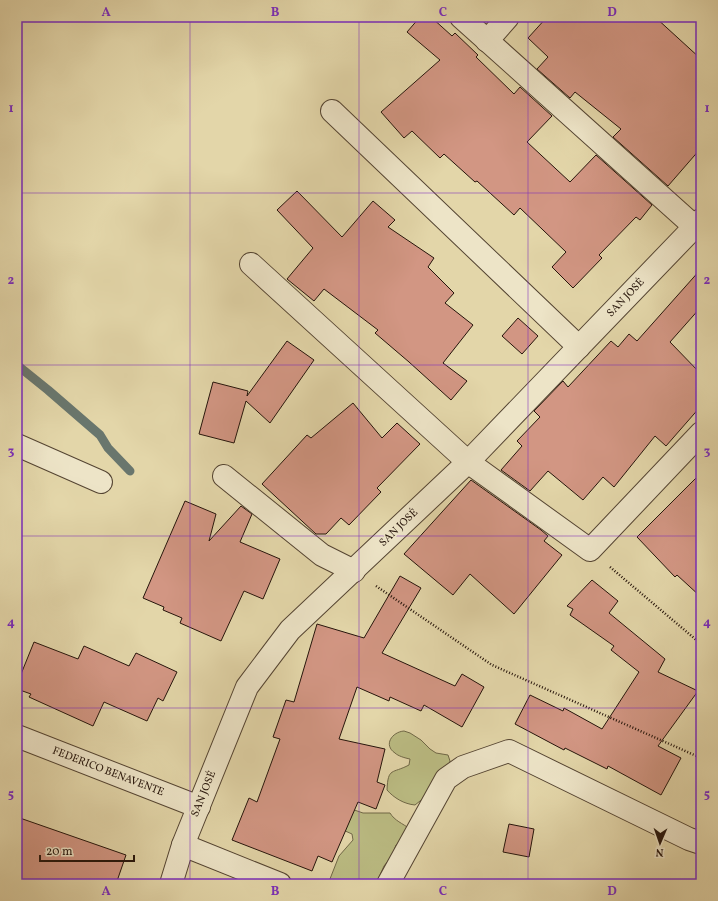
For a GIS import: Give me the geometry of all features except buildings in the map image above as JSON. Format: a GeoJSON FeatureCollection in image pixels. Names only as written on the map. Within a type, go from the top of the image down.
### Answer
{"type":"FeatureCollection","features":[{"type":"Feature","properties":{"kind":"street"},"geometry":{"type":"LineString","coordinates":[[461,17],[698,223]]}},
{"type":"Feature","properties":{"kind":"street"},"geometry":{"type":"LineString","coordinates":[[487,40],[508,17]]}},
{"type":"Feature","properties":{"kind":"street"},"geometry":{"type":"LineString","coordinates":[[332,111],[579,347]]}},
{"type":"Feature","properties":{"kind":"street","name":"SAN JOSÉ"},"geometry":{"type":"LineString","coordinates":[[171,884],[183,845],[247,687],[290,630],[468,462],[698,223]]}},
{"type":"Feature","properties":{"kind":"street"},"geometry":{"type":"LineString","coordinates":[[251,264],[468,462],[590,550],[701,433]]}},
{"type":"Feature","properties":{"kind":"street"},"geometry":{"type":"LineString","coordinates":[[17,445],[101,482]]}},
{"type":"Feature","properties":{"kind":"street"},"geometry":{"type":"LineString","coordinates":[[224,476],[322,555],[354,571]]}},
{"type":"Feature","properties":{"kind":"street","name":"FEDERICO BENAVENTE"},"geometry":{"type":"LineString","coordinates":[[17,736],[199,807]]}},
{"type":"Feature","properties":{"kind":"street"},"geometry":{"type":"LineString","coordinates":[[388,884],[446,779],[462,767],[509,751],[689,839],[701,843]]}},
{"type":"Feature","properties":{"kind":"street"},"geometry":{"type":"LineString","coordinates":[[183,845],[280,884]]}},
{"type":"Feature","properties":{"kind":"path"},"geometry":{"type":"LineString","coordinates":[[590,550],[701,644]]}},
{"type":"Feature","properties":{"kind":"path"},"geometry":{"type":"LineString","coordinates":[[354,571],[492,665],[701,758]]}},
{"type":"Feature","properties":{"kind":"green space"},"geometry":{"type":"Polygon","coordinates":[[[404,731],[421,740],[436,753],[448,755],[450,761],[448,767],[425,797],[415,805],[400,800],[387,790],[388,778],[390,774],[409,765],[410,759],[396,754],[391,750],[389,743],[393,736],[404,731]]]}},
{"type":"Feature","properties":{"kind":"green space"},"geometry":{"type":"Polygon","coordinates":[[[337,804],[363,813],[390,813],[396,820],[410,829],[408,841],[396,845],[392,856],[384,866],[376,884],[328,884],[339,856],[353,840],[352,834],[334,826],[337,804]]]}},
{"type":"Feature","properties":{"kind":"waterway"},"geometry":{"type":"LineString","coordinates":[[17,365],[100,435],[108,448],[130,471]]}}]}
